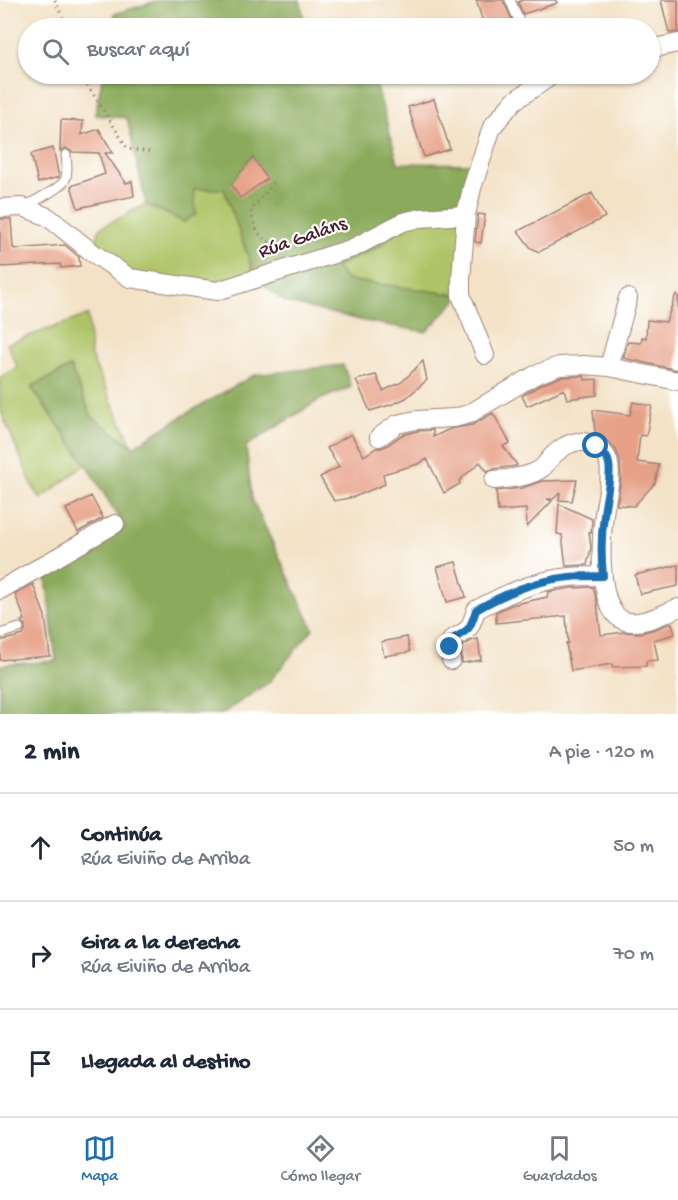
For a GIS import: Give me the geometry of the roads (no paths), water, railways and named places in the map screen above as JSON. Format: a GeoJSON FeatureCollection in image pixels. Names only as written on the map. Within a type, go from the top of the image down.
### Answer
{"type":"FeatureCollection","features":[{"type":"Feature","properties":{"kind":"street"},"geometry":{"type":"LineString","coordinates":[[660,47],[678,43]]}},
{"type":"Feature","properties":{"kind":"street"},"geometry":{"type":"LineString","coordinates":[[485,355],[461,296],[466,215],[472,188],[492,127],[514,101],[539,84]]}},
{"type":"Feature","properties":{"kind":"street","name":"Rúa Galáns"},"geometry":{"type":"LineString","coordinates":[[0,208],[23,207],[48,217],[93,253],[130,278],[217,291],[353,248],[403,222],[420,218],[466,215]]}},
{"type":"Feature","properties":{"kind":"street"},"geometry":{"type":"LineString","coordinates":[[609,367],[628,298]]}},
{"type":"Feature","properties":{"kind":"street"},"geometry":{"type":"LineString","coordinates":[[379,437],[398,424],[416,420],[454,418],[469,414],[535,375],[559,366],[584,364],[609,367],[678,381]]}},
{"type":"Feature","properties":{"kind":"street"},"geometry":{"type":"LineString","coordinates":[[494,480],[511,479],[532,473],[542,468],[557,451],[571,443],[582,441],[596,446],[609,462],[601,555],[605,591],[610,608],[618,617],[626,621],[641,621],[678,608]]}},
{"type":"Feature","properties":{"kind":"street"},"geometry":{"type":"LineString","coordinates":[[0,590],[115,524]]}},
{"type":"Feature","properties":{"kind":"street"},"geometry":{"type":"LineString","coordinates":[[451,660],[452,639],[467,632],[476,610],[497,598],[528,586],[569,577],[603,576]]}},
{"type":"Feature","properties":{"kind":"lane"},"geometry":{"type":"LineString","coordinates":[[510,0],[518,18]]}},
{"type":"Feature","properties":{"kind":"lane"},"geometry":{"type":"LineString","coordinates":[[23,207],[65,181],[66,155]]}},
{"type":"Feature","properties":{"kind":"lane"},"geometry":{"type":"LineString","coordinates":[[0,634],[19,628]]}}]}
